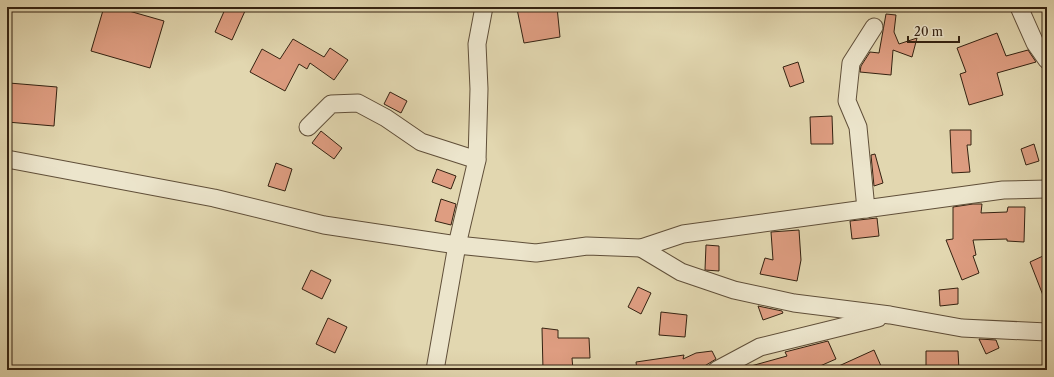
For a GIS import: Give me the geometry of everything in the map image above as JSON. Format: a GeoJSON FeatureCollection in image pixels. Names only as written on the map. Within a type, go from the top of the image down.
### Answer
{"type":"FeatureCollection","features":[{"type":"Feature","properties":{"kind":"street"},"geometry":{"type":"LineString","coordinates":[[436,370],[457,245],[477,160],[479,89],[477,44],[484,7]]}},
{"type":"Feature","properties":{"kind":"street"},"geometry":{"type":"LineString","coordinates":[[1019,7],[1035,43],[1047,60]]}},
{"type":"Feature","properties":{"kind":"street"},"geometry":{"type":"LineString","coordinates":[[866,209],[858,127],[847,101],[851,63],[874,27]]}},
{"type":"Feature","properties":{"kind":"street"},"geometry":{"type":"LineString","coordinates":[[308,127],[331,104],[358,103],[386,118],[421,142],[477,160]]}},
{"type":"Feature","properties":{"kind":"street"},"geometry":{"type":"LineString","coordinates":[[7,159],[214,198],[324,225],[457,245],[536,253],[587,246],[641,248],[683,234],[1003,190],[1047,189]]}},
{"type":"Feature","properties":{"kind":"street"},"geometry":{"type":"LineString","coordinates":[[641,248],[681,272],[734,290],[794,303],[890,315],[962,328],[1047,332]]}},
{"type":"Feature","properties":{"kind":"street"},"geometry":{"type":"LineString","coordinates":[[717,370],[760,347],[890,315]]}},
{"type":"Feature","properties":{"kind":"building"},"geometry":{"type":"Polygon","coordinates":[[[104,7],[115,7],[164,21],[150,68],[91,51],[104,7]]]}},
{"type":"Feature","properties":{"kind":"building"},"geometry":{"type":"Polygon","coordinates":[[[226,7],[236,7],[245,11],[232,40],[215,32],[226,7]]]}},
{"type":"Feature","properties":{"kind":"building"},"geometry":{"type":"Polygon","coordinates":[[[527,7],[557,7],[560,37],[524,43],[517,9],[527,7]]]}},
{"type":"Feature","properties":{"kind":"building"},"geometry":{"type":"Polygon","coordinates":[[[886,14],[896,15],[894,32],[899,44],[917,38],[912,57],[893,50],[891,75],[860,72],[861,66],[870,52],[879,53],[886,14]]]}},
{"type":"Feature","properties":{"kind":"building"},"geometry":{"type":"Polygon","coordinates":[[[997,33],[1006,56],[1028,50],[1036,62],[997,73],[1003,95],[969,105],[960,74],[966,72],[957,48],[997,33]]]}},
{"type":"Feature","properties":{"kind":"building"},"geometry":{"type":"Polygon","coordinates":[[[293,39],[324,57],[330,48],[348,60],[334,80],[310,63],[307,69],[299,64],[285,91],[250,72],[262,49],[280,59],[293,39]]]}},
{"type":"Feature","properties":{"kind":"building"},"geometry":{"type":"Polygon","coordinates":[[[798,62],[804,82],[790,87],[783,67],[798,62]]]}},
{"type":"Feature","properties":{"kind":"building"},"geometry":{"type":"Polygon","coordinates":[[[9,83],[57,87],[54,126],[7,122],[9,83]]]}},
{"type":"Feature","properties":{"kind":"building"},"geometry":{"type":"Polygon","coordinates":[[[390,92],[407,101],[401,113],[384,104],[390,92]]]}},
{"type":"Feature","properties":{"kind":"building"},"geometry":{"type":"Polygon","coordinates":[[[832,116],[833,144],[811,144],[810,117],[832,116]]]}},
{"type":"Feature","properties":{"kind":"building"},"geometry":{"type":"Polygon","coordinates":[[[950,130],[971,130],[971,145],[967,145],[970,172],[952,173],[950,130]]]}},
{"type":"Feature","properties":{"kind":"building"},"geometry":{"type":"Polygon","coordinates":[[[321,131],[342,148],[334,159],[312,143],[321,131]]]}},
{"type":"Feature","properties":{"kind":"building"},"geometry":{"type":"Polygon","coordinates":[[[1034,144],[1039,161],[1026,165],[1021,149],[1034,144]]]}},
{"type":"Feature","properties":{"kind":"building"},"geometry":{"type":"Polygon","coordinates":[[[875,154],[883,183],[874,186],[871,155],[875,154]]]}},
{"type":"Feature","properties":{"kind":"building"},"geometry":{"type":"Polygon","coordinates":[[[276,163],[292,169],[285,191],[268,186],[276,163]]]}},
{"type":"Feature","properties":{"kind":"building"},"geometry":{"type":"Polygon","coordinates":[[[437,169],[456,176],[451,189],[432,182],[437,169]]]}},
{"type":"Feature","properties":{"kind":"building"},"geometry":{"type":"Polygon","coordinates":[[[441,199],[456,204],[451,225],[435,221],[441,199]]]}},
{"type":"Feature","properties":{"kind":"building"},"geometry":{"type":"Polygon","coordinates":[[[982,204],[981,213],[1007,212],[1008,207],[1025,207],[1024,242],[1007,241],[1007,239],[973,240],[976,255],[973,256],[979,273],[962,280],[946,240],[953,239],[953,207],[982,204]]]}},
{"type":"Feature","properties":{"kind":"building"},"geometry":{"type":"Polygon","coordinates":[[[877,218],[879,236],[852,239],[850,221],[877,218]]]}},
{"type":"Feature","properties":{"kind":"building"},"geometry":{"type":"Polygon","coordinates":[[[799,230],[801,260],[797,281],[760,274],[765,258],[773,260],[771,232],[799,230]]]}},
{"type":"Feature","properties":{"kind":"building"},"geometry":{"type":"Polygon","coordinates":[[[706,245],[719,246],[719,271],[705,270],[706,245]]]}},
{"type":"Feature","properties":{"kind":"building"},"geometry":{"type":"Polygon","coordinates":[[[1043,256],[1047,265],[1046,303],[1030,262],[1043,256]]]}},
{"type":"Feature","properties":{"kind":"building"},"geometry":{"type":"Polygon","coordinates":[[[311,270],[331,280],[322,299],[302,289],[311,270]]]}},
{"type":"Feature","properties":{"kind":"building"},"geometry":{"type":"Polygon","coordinates":[[[638,287],[651,293],[641,314],[628,307],[638,287]]]}},
{"type":"Feature","properties":{"kind":"building"},"geometry":{"type":"Polygon","coordinates":[[[958,288],[958,304],[940,306],[939,290],[958,288]]]}},
{"type":"Feature","properties":{"kind":"building"},"geometry":{"type":"Polygon","coordinates":[[[758,306],[782,311],[783,313],[763,320],[758,306]]]}},
{"type":"Feature","properties":{"kind":"building"},"geometry":{"type":"Polygon","coordinates":[[[661,312],[687,315],[685,337],[659,335],[661,312]]]}},
{"type":"Feature","properties":{"kind":"building"},"geometry":{"type":"Polygon","coordinates":[[[328,318],[347,327],[335,353],[316,344],[328,318]]]}},
{"type":"Feature","properties":{"kind":"building"},"geometry":{"type":"Polygon","coordinates":[[[542,328],[558,330],[558,338],[589,338],[590,358],[572,358],[573,370],[543,370],[542,328]]]}},
{"type":"Feature","properties":{"kind":"building"},"geometry":{"type":"Polygon","coordinates":[[[979,339],[996,340],[999,348],[986,354],[979,339]]]}},
{"type":"Feature","properties":{"kind":"building"},"geometry":{"type":"Polygon","coordinates":[[[828,341],[836,359],[811,370],[751,370],[751,366],[787,356],[785,352],[828,341]]]}},
{"type":"Feature","properties":{"kind":"building"},"geometry":{"type":"Polygon","coordinates":[[[874,350],[881,366],[873,370],[830,370],[874,350]]]}},
{"type":"Feature","properties":{"kind":"building"},"geometry":{"type":"Polygon","coordinates":[[[712,351],[716,359],[698,370],[637,370],[636,362],[684,355],[683,359],[696,353],[712,351]]]}},
{"type":"Feature","properties":{"kind":"building"},"geometry":{"type":"Polygon","coordinates":[[[926,351],[958,351],[959,370],[926,370],[926,351]]]}}]}
